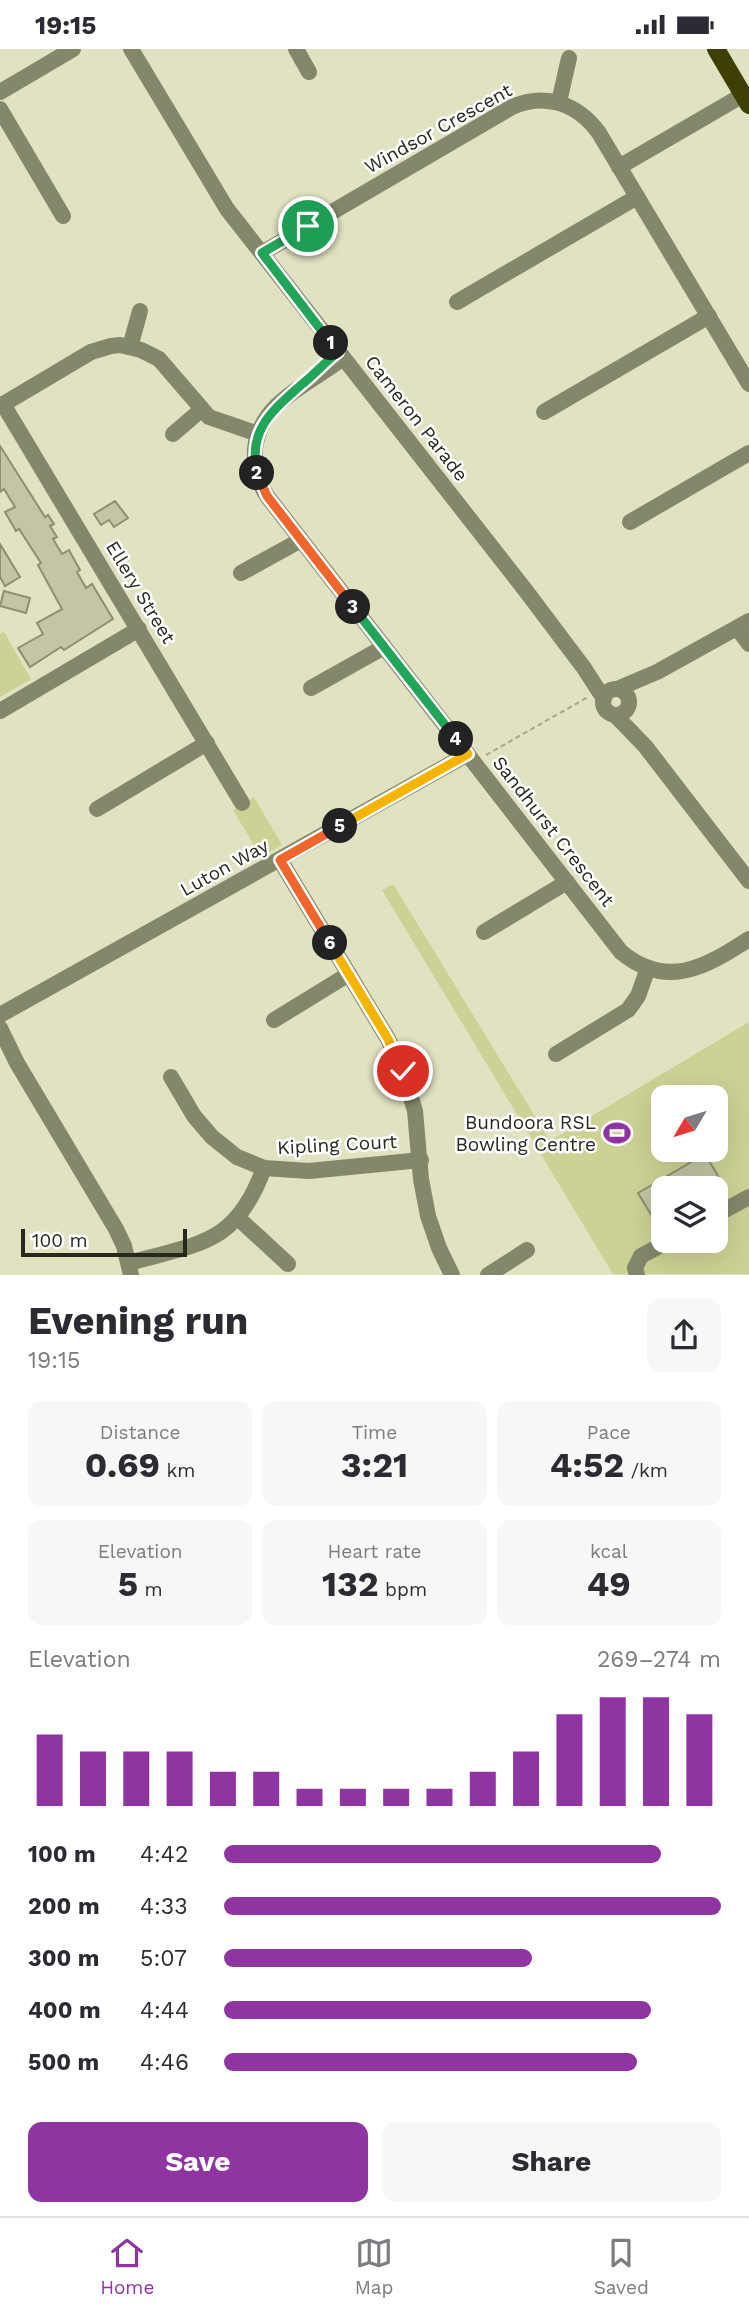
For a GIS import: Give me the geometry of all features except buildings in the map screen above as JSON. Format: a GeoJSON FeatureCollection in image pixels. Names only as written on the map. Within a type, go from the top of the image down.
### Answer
{"type":"FeatureCollection","features":[{"type":"Feature","properties":{"kind":"main road"},"geometry":{"type":"LineString","coordinates":[[716,49],[746,100]]}},
{"type":"Feature","properties":{"kind":"street"},"geometry":{"type":"LineString","coordinates":[[0,92],[73,49]]}},
{"type":"Feature","properties":{"kind":"street","name":"Cameron Parade"},"geometry":{"type":"LineString","coordinates":[[131,49],[218,196],[584,668],[608,692]]}},
{"type":"Feature","properties":{"kind":"street"},"geometry":{"type":"LineString","coordinates":[[296,49],[309,72]]}},
{"type":"Feature","properties":{"kind":"street"},"geometry":{"type":"LineString","coordinates":[[569,58],[559,102],[573,108],[592,124],[749,384]]}},
{"type":"Feature","properties":{"kind":"street","name":"Windsor Crescent"},"geometry":{"type":"LineString","coordinates":[[262,253],[512,107],[534,100],[559,102]]}},
{"type":"Feature","properties":{"kind":"street"},"geometry":{"type":"LineString","coordinates":[[619,167],[746,100]]}},
{"type":"Feature","properties":{"kind":"street"},"geometry":{"type":"LineString","coordinates":[[0,109],[63,216]]}},
{"type":"Feature","properties":{"kind":"street"},"geometry":{"type":"LineString","coordinates":[[457,302],[637,197]]}},
{"type":"Feature","properties":{"kind":"street"},"geometry":{"type":"LineString","coordinates":[[130,347],[140,311]]}},
{"type":"Feature","properties":{"kind":"street"},"geometry":{"type":"LineString","coordinates":[[544,412],[709,316]]}},
{"type":"Feature","properties":{"kind":"street"},"geometry":{"type":"LineString","coordinates":[[2,405],[91,352],[111,346],[130,347],[150,354],[166,366],[201,410],[216,421],[258,434],[275,408],[341,355]]}},
{"type":"Feature","properties":{"kind":"street","name":"Ellery Street"},"geometry":{"type":"LineString","coordinates":[[2,405],[243,803]]}},
{"type":"Feature","properties":{"kind":"street"},"geometry":{"type":"LineString","coordinates":[[173,434],[201,410]]}},
{"type":"Feature","properties":{"kind":"street","name":"Sandhurst Crescent"},"geometry":{"type":"LineString","coordinates":[[258,434],[255,458],[262,488],[384,647],[475,756],[621,952],[648,968],[666,972],[687,971],[712,962],[749,939]]}},
{"type":"Feature","properties":{"kind":"street"},"geometry":{"type":"LineString","coordinates":[[630,522],[749,453]]}},
{"type":"Feature","properties":{"kind":"street"},"geometry":{"type":"LineString","coordinates":[[241,573],[301,540]]}},
{"type":"Feature","properties":{"kind":"street"},"geometry":{"type":"LineString","coordinates":[[608,692],[657,672],[743,624],[749,644]]}},
{"type":"Feature","properties":{"kind":"street"},"geometry":{"type":"LineString","coordinates":[[0,711],[139,629]]}},
{"type":"Feature","properties":{"kind":"street"},"geometry":{"type":"LineString","coordinates":[[311,688],[384,647]]}},
{"type":"Feature","properties":{"kind":"street"},"geometry":{"type":"LineString","coordinates":[[608,692],[606,710],[624,709],[657,672]]}},
{"type":"Feature","properties":{"kind":"street"},"geometry":{"type":"LineString","coordinates":[[608,692],[625,693],[624,709],[645,746],[749,881]]}},
{"type":"Feature","properties":{"kind":"street"},"geometry":{"type":"LineString","coordinates":[[97,809],[207,743]]}},
{"type":"Feature","properties":{"kind":"street","name":"Luton Way"},"geometry":{"type":"LineString","coordinates":[[0,1016],[280,860],[475,756]]}},
{"type":"Feature","properties":{"kind":"street"},"geometry":{"type":"LineString","coordinates":[[280,860],[388,1039],[403,1071],[415,1111],[428,1216],[452,1275]]}},
{"type":"Feature","properties":{"kind":"street"},"geometry":{"type":"LineString","coordinates":[[484,932],[567,882]]}},
{"type":"Feature","properties":{"kind":"street"},"geometry":{"type":"LineString","coordinates":[[556,1054],[628,1010],[638,996],[648,968]]}},
{"type":"Feature","properties":{"kind":"street"},"geometry":{"type":"LineString","coordinates":[[274,1020],[349,974]]}},
{"type":"Feature","properties":{"kind":"street"},"geometry":{"type":"LineString","coordinates":[[0,1028],[17,1063],[106,1210],[124,1246],[130,1269],[207,1240],[228,1227],[254,1195],[264,1168]]}},
{"type":"Feature","properties":{"kind":"street"},"geometry":{"type":"LineString","coordinates":[[0,1041],[17,1063]]}},
{"type":"Feature","properties":{"kind":"street","name":"Kipling Court"},"geometry":{"type":"LineString","coordinates":[[171,1077],[194,1116],[212,1137],[237,1157],[264,1168],[309,1171],[421,1160]]}},
{"type":"Feature","properties":{"kind":"street"},"geometry":{"type":"LineString","coordinates":[[728,1208],[749,1197]]}},
{"type":"Feature","properties":{"kind":"street"},"geometry":{"type":"LineString","coordinates":[[238,1218],[288,1264]]}},
{"type":"Feature","properties":{"kind":"street"},"geometry":{"type":"LineString","coordinates":[[488,1275],[527,1250]]}},
{"type":"Feature","properties":{"kind":"street"},"geometry":{"type":"LineString","coordinates":[[637,1275],[635,1268],[641,1256],[651,1250]]}},
{"type":"Feature","properties":{"kind":"path"},"geometry":{"type":"LineString","coordinates":[[475,756],[608,692]]}},
{"type":"Feature","properties":{"kind":"green space"},"geometry":{"type":"Polygon","coordinates":[[[4,632],[31,679],[0,697],[0,634],[4,632]]]}},
{"type":"Feature","properties":{"kind":"green space"},"geometry":{"type":"Polygon","coordinates":[[[254,797],[282,845],[261,857],[233,810],[254,797]]]}},
{"type":"Feature","properties":{"kind":"green space"},"geometry":{"type":"Polygon","coordinates":[[[393,884],[550,1141],[749,1022],[749,1274],[613,1274],[382,890],[393,884]]]}},
{"type":"Feature","properties":{"kind":"place","name":"Bundoora RSL Bowling Centre"},"geometry":{"type":"Point","coordinates":[617,1133]}},
{"type":"Feature","properties":{"kind":"route"},"geometry":{"type":"LineString","coordinates":[[308,226],[262,253],[338,352],[284,399],[263,423],[258,434],[255,458],[259,479],[267,496],[468,754],[280,860],[388,1039],[403,1071]]}}]}
